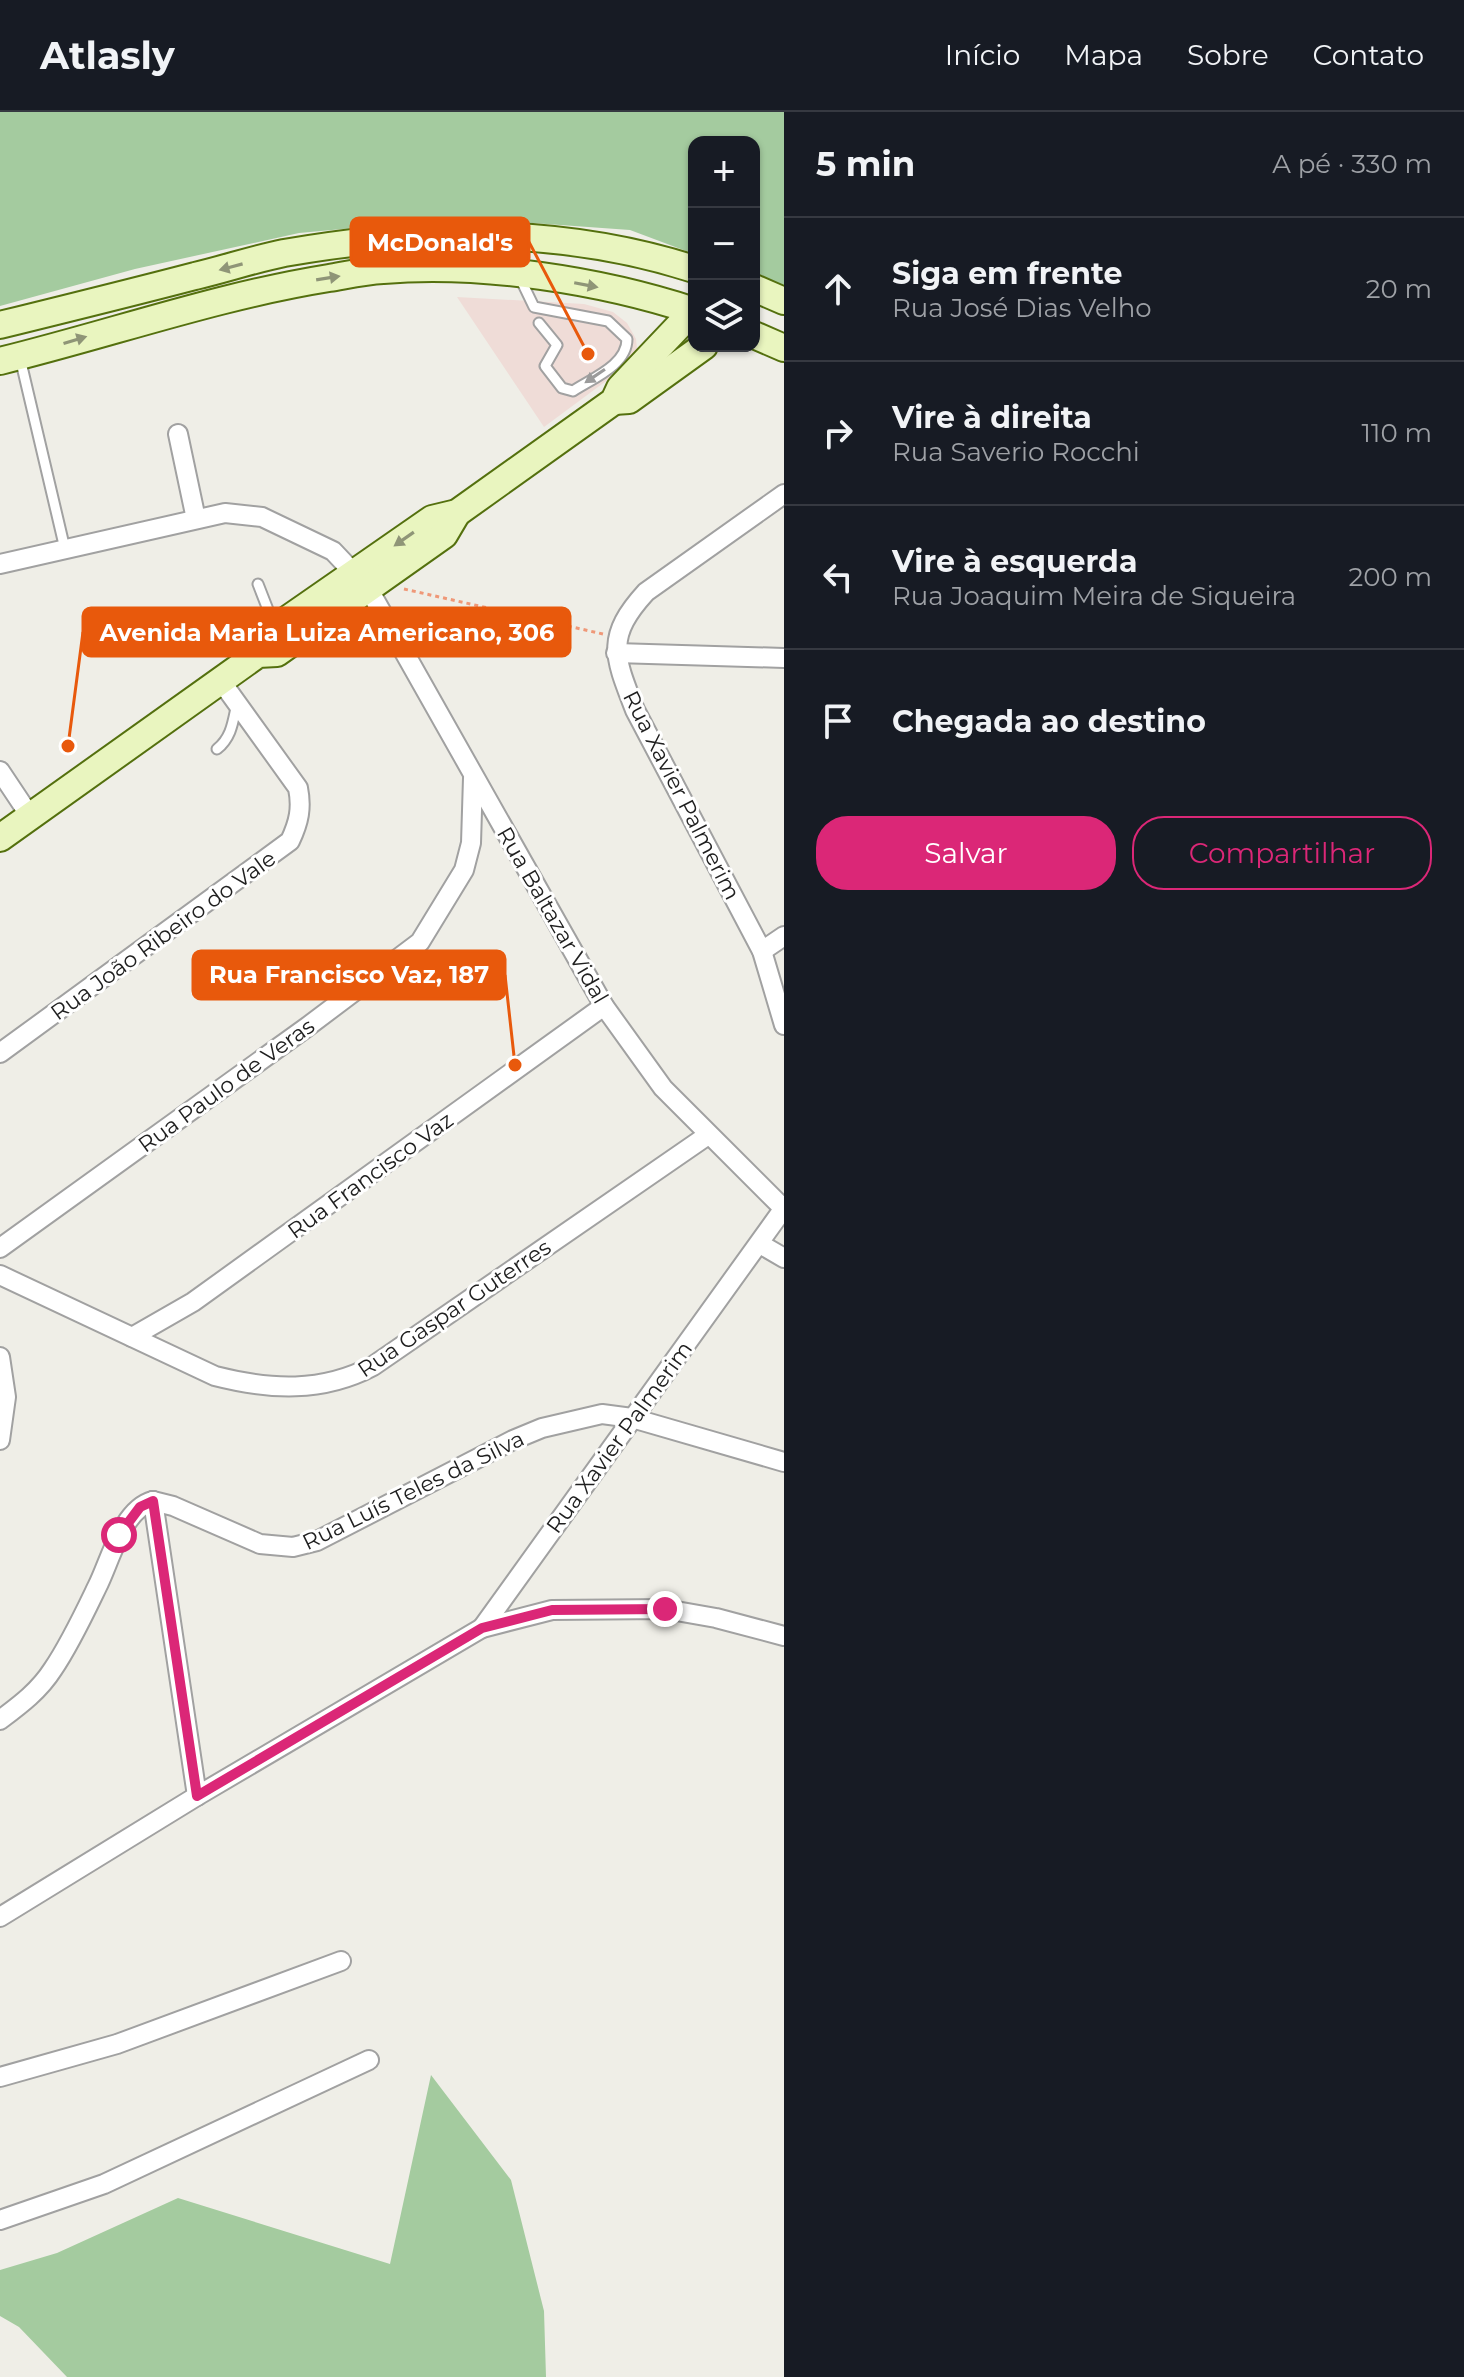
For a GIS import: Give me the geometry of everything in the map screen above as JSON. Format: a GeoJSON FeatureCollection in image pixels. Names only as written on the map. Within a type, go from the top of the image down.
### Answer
{"type":"FeatureCollection","features":[{"type":"Feature","properties":{"kind":"main road"},"geometry":{"type":"LineString","coordinates":[[0,325],[281,254],[452,234],[597,245],[657,257],[688,267]]}},
{"type":"Feature","properties":{"kind":"main road"},"geometry":{"type":"LineString","coordinates":[[10,358],[287,285],[383,270],[473,269],[658,300],[688,309]]}},
{"type":"Feature","properties":{"kind":"main road"},"geometry":{"type":"LineString","coordinates":[[760,291],[784,301]]}},
{"type":"Feature","properties":{"kind":"main road"},"geometry":{"type":"LineString","coordinates":[[0,838],[258,654],[277,653],[444,535],[457,513],[614,401],[620,388],[688,317]]}},
{"type":"Feature","properties":{"kind":"main road"},"geometry":{"type":"LineString","coordinates":[[760,338],[784,348]]}},
{"type":"Feature","properties":{"kind":"main road"},"geometry":{"type":"LineString","coordinates":[[614,401],[629,400],[696,352]]}},
{"type":"Feature","properties":{"kind":"main road"},"geometry":{"type":"LineString","coordinates":[[258,654],[264,637],[275,628],[366,588]]}},
{"type":"Feature","properties":{"kind":"street"},"geometry":{"type":"LineString","coordinates":[[178,434],[196,519]]}},
{"type":"Feature","properties":{"kind":"street"},"geometry":{"type":"LineString","coordinates":[[784,494],[646,592],[629,611],[617,645],[784,658]]}},
{"type":"Feature","properties":{"kind":"street","name":"Rua Baltazar Vidal"},"geometry":{"type":"LineString","coordinates":[[0,564],[225,513],[262,517],[333,551],[366,588],[604,1006],[663,1088],[784,1208]]}},
{"type":"Feature","properties":{"kind":"street","name":"Rua Xavier Palmerim"},"geometry":{"type":"LineString","coordinates":[[617,645],[635,710],[762,951],[784,1025]]}},
{"type":"Feature","properties":{"kind":"street","name":"Rua João Ribeiro do Vale"},"geometry":{"type":"LineString","coordinates":[[0,1053],[290,841],[298,824],[301,805],[298,788],[221,681]]}},
{"type":"Feature","properties":{"kind":"street"},"geometry":{"type":"LineString","coordinates":[[0,771],[30,816]]}},
{"type":"Feature","properties":{"kind":"street","name":"Rua Paulo de Veras"},"geometry":{"type":"LineString","coordinates":[[0,1248],[420,942],[464,870],[471,843],[473,775]]}},
{"type":"Feature","properties":{"kind":"street"},"geometry":{"type":"LineString","coordinates":[[762,951],[784,936]]}},
{"type":"Feature","properties":{"kind":"street","name":"Rua Francisco Vaz"},"geometry":{"type":"LineString","coordinates":[[132,1337],[193,1302],[604,1006]]}},
{"type":"Feature","properties":{"kind":"street","name":"Rua Gaspar Guterres"},"geometry":{"type":"LineString","coordinates":[[0,1275],[215,1376],[281,1388],[338,1381],[373,1366],[708,1135]]}},
{"type":"Feature","properties":{"kind":"street","name":"Rua Xavier Palmerim"},"geometry":{"type":"LineString","coordinates":[[482,1628],[784,1208]]}},
{"type":"Feature","properties":{"kind":"street"},"geometry":{"type":"LineString","coordinates":[[760,1244],[784,1258]]}},
{"type":"Feature","properties":{"kind":"street"},"geometry":{"type":"LineString","coordinates":[[0,1357],[6,1397],[0,1440]]}},
{"type":"Feature","properties":{"kind":"street","name":"Rua Luís Teles da Silva"},"geometry":{"type":"LineString","coordinates":[[153,1501],[173,1506],[260,1544],[293,1547],[317,1541],[469,1461],[542,1428],[602,1414],[632,1418],[784,1462]]}},
{"type":"Feature","properties":{"kind":"street"},"geometry":{"type":"LineString","coordinates":[[0,1720],[29,1699],[53,1670],[98,1585],[119,1535],[140,1507],[153,1501],[197,1796]]}},
{"type":"Feature","properties":{"kind":"street"},"geometry":{"type":"LineString","coordinates":[[0,1917],[197,1796],[482,1628],[552,1610],[665,1609],[716,1618],[784,1636]]}},
{"type":"Feature","properties":{"kind":"street"},"geometry":{"type":"LineString","coordinates":[[0,2077],[117,2044],[341,1961]]}},
{"type":"Feature","properties":{"kind":"street"},"geometry":{"type":"LineString","coordinates":[[0,2220],[104,2184],[369,2060]]}},
{"type":"Feature","properties":{"kind":"lane"},"geometry":{"type":"LineString","coordinates":[[519,275],[534,307],[608,321],[627,339],[627,350],[621,359],[573,391],[562,388],[545,366],[557,345],[539,323]]}},
{"type":"Feature","properties":{"kind":"lane"},"geometry":{"type":"LineString","coordinates":[[10,358],[65,549]]}},
{"type":"Feature","properties":{"kind":"lane"},"geometry":{"type":"LineString","coordinates":[[258,584],[275,628]]}},
{"type":"Feature","properties":{"kind":"lane"},"geometry":{"type":"LineString","coordinates":[[217,749],[226,742],[230,733],[237,703]]}},
{"type":"Feature","properties":{"kind":"path"},"geometry":{"type":"LineString","coordinates":[[366,588],[401,589],[617,645]]}},
{"type":"Feature","properties":{"kind":"shaded area"},"geometry":{"type":"Polygon","coordinates":[[[457,297],[584,304],[613,312],[627,323],[636,339],[637,349],[625,367],[544,427],[457,297]]]}},
{"type":"Feature","properties":{"kind":"green space"},"geometry":{"type":"Polygon","coordinates":[[[0,112],[784,112],[784,288],[760,278],[760,136],[688,136],[688,252],[630,230],[463,218],[299,233],[135,269],[0,306],[0,112]]]}},
{"type":"Feature","properties":{"kind":"green space"},"geometry":{"type":"Polygon","coordinates":[[[431,2075],[511,2180],[544,2311],[546,2377],[67,2377],[19,2327],[0,2316],[0,2270],[57,2253],[178,2198],[390,2264],[431,2075]]]}},
{"type":"Feature","properties":{"kind":"place","name":"McDonald's"},"geometry":{"type":"Point","coordinates":[588,354]}},
{"type":"Feature","properties":{"kind":"place","name":"Avenida Maria Luiza Americano, 306"},"geometry":{"type":"Point","coordinates":[68,746]}},
{"type":"Feature","properties":{"kind":"place","name":"Rua Francisco Vaz, 187"},"geometry":{"type":"Point","coordinates":[515,1065]}},
{"type":"Feature","properties":{"kind":"route"},"geometry":{"type":"LineString","coordinates":[[119,1535],[140,1507],[153,1501],[197,1796],[482,1628],[552,1610],[665,1609]]}}]}
